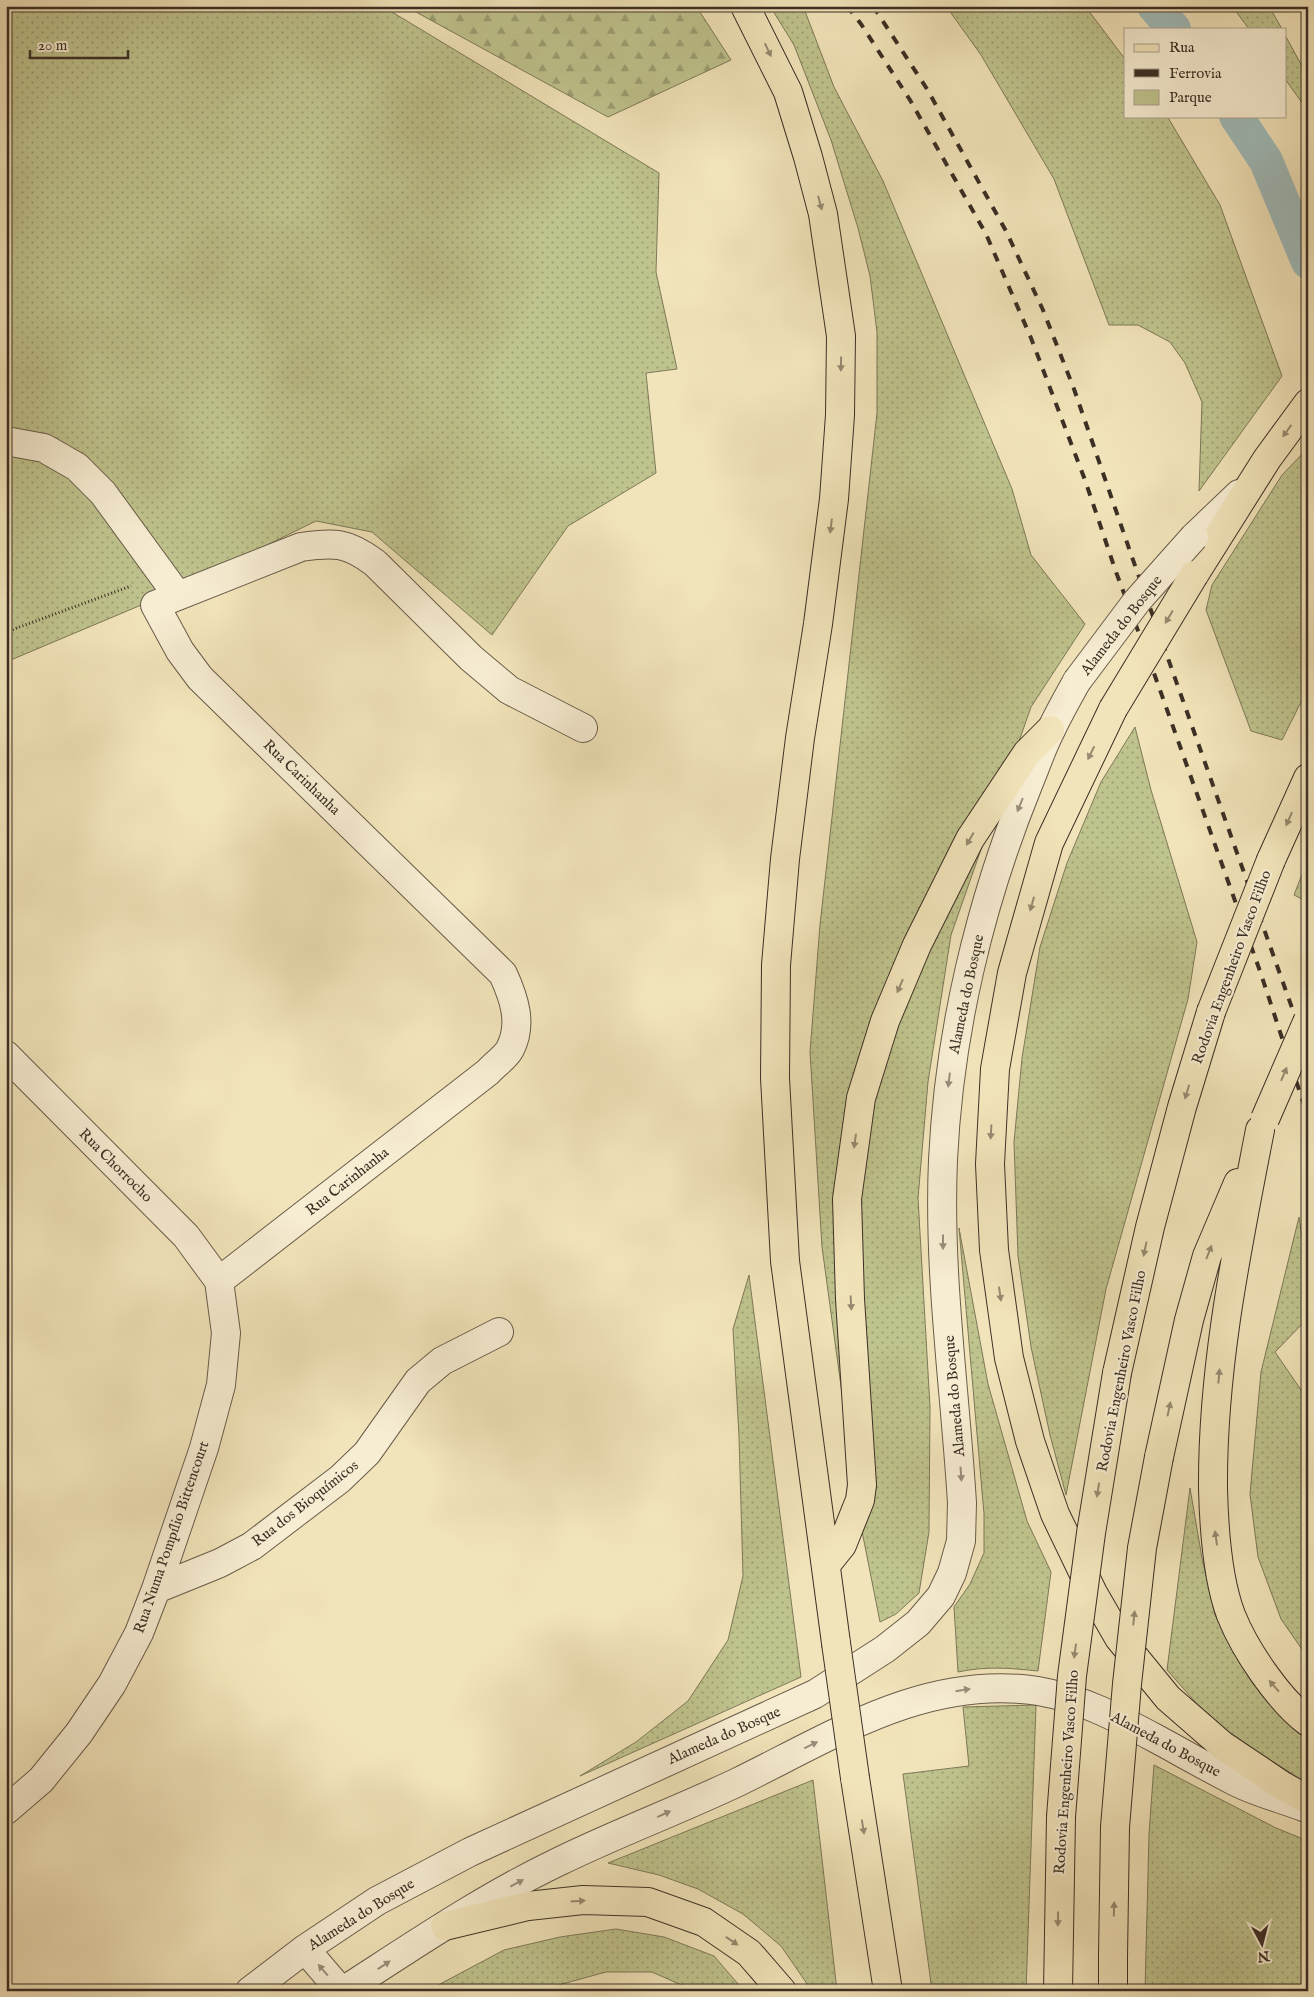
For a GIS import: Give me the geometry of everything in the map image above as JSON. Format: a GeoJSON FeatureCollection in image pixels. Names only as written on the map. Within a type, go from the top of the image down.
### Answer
{"type":"FeatureCollection","features":[{"type":"Feature","properties":{"kind":"main road"},"geometry":{"type":"LineString","coordinates":[[745,6],[788,92],[808,157],[823,214],[841,336],[840,416],[834,499],[785,859],[776,966],[775,1078],[785,1261],[836,1643],[888,1991]]}},
{"type":"Feature","properties":{"kind":"main road"},"geometry":{"type":"LineString","coordinates":[[1308,403],[1260,470],[1113,709],[1049,843],[1012,973],[995,1068],[990,1164],[994,1250],[1009,1358],[1030,1441],[1055,1514],[1093,1593],[1119,1638],[1168,1698],[1215,1740],[1282,1786],[1308,1800]]}},
{"type":"Feature","properties":{"kind":"main road"},"geometry":{"type":"LineString","coordinates":[[826,1565],[842,1545],[860,1500],[862,1485],[850,1299],[847,1199],[861,1098],[885,1021],[917,945],[970,839],[1027,753],[1050,730]]}},
{"type":"Feature","properties":{"kind":"main road","name":"Rodovia Engenheiro Vasco Filho"},"geometry":{"type":"LineString","coordinates":[[1058,1991],[1061,1817],[1072,1676],[1091,1533],[1117,1373],[1150,1227],[1182,1107],[1212,1012],[1271,860],[1308,778]]}},
{"type":"Feature","properties":{"kind":"main road"},"geometry":{"type":"LineString","coordinates":[[1113,1991],[1115,1827],[1127,1684],[1142,1548],[1159,1457],[1188,1320],[1207,1256],[1308,1020]]}},
{"type":"Feature","properties":{"kind":"main road"},"geometry":{"type":"LineString","coordinates":[[1263,1124],[1236,1256],[1219,1371],[1213,1456],[1214,1526],[1221,1574],[1231,1615],[1260,1670],[1298,1714],[1308,1722]]}},
{"type":"Feature","properties":{"kind":"main road"},"geometry":{"type":"LineString","coordinates":[[445,1926],[528,1906],[583,1900],[648,1902],[704,1922],[749,1952],[782,1991]]}},
{"type":"Feature","properties":{"kind":"street"},"geometry":{"type":"LineString","coordinates":[[6,441],[44,448],[77,467],[103,493],[178,596]]}},
{"type":"Feature","properties":{"kind":"street","name":"Alameda do Bosque"},"geometry":{"type":"LineString","coordinates":[[250,1991],[305,1949],[377,1901],[470,1852],[815,1694],[892,1644],[918,1624],[941,1596],[952,1573],[961,1541],[962,1503],[943,1264],[943,1161],[949,1079],[962,1006],[987,902],[1010,828],[1050,730],[1077,681],[1137,601],[1194,537],[1260,470]]}},
{"type":"Feature","properties":{"kind":"street","name":"Rua Carinhanha"},"geometry":{"type":"LineString","coordinates":[[218,1281],[488,1072],[510,1050],[517,1014],[512,994],[503,974],[200,678],[180,652],[155,605],[301,547],[340,544],[358,550],[374,563],[471,658],[508,690],[583,728]]}},
{"type":"Feature","properties":{"kind":"street","name":"Rua Chorrocho"},"geometry":{"type":"LineString","coordinates":[[6,1055],[186,1236],[218,1281]]}},
{"type":"Feature","properties":{"kind":"street","name":"Rua Numa Pompílio Bittencourt"},"geometry":{"type":"LineString","coordinates":[[6,1810],[41,1780],[79,1734],[112,1684],[138,1633],[156,1589],[204,1448],[221,1385],[226,1333],[218,1281]]}},
{"type":"Feature","properties":{"kind":"street","name":"Rua dos Bioquímicos"},"geometry":{"type":"LineString","coordinates":[[156,1589],[220,1563],[252,1546],[340,1479],[354,1466],[367,1453],[418,1381],[442,1360],[499,1332]]}},
{"type":"Feature","properties":{"kind":"street","name":"Alameda do Bosque"},"geometry":{"type":"LineString","coordinates":[[342,1991],[498,1894],[558,1862],[736,1782],[817,1742],[887,1711],[931,1696],[970,1689],[1008,1688],[1040,1692],[1088,1704],[1128,1723],[1240,1783],[1308,1808]]}},
{"type":"Feature","properties":{"kind":"street"},"geometry":{"type":"LineString","coordinates":[[305,1949],[342,1991]]}},
{"type":"Feature","properties":{"kind":"path"},"geometry":{"type":"LineString","coordinates":[[6,632],[162,574]]}},
{"type":"Feature","properties":{"kind":"green space"},"geometry":{"type":"Polygon","coordinates":[[[6,6],[382,6],[659,173],[656,272],[677,369],[646,373],[656,473],[568,526],[492,635],[372,532],[316,521],[165,595],[6,662],[6,6]]]}},
{"type":"Feature","properties":{"kind":"green space"},"geometry":{"type":"Polygon","coordinates":[[[405,6],[696,6],[731,60],[608,117],[405,6]]]}},
{"type":"Feature","properties":{"kind":"green space"},"geometry":{"type":"Polygon","coordinates":[[[770,6],[803,6],[834,87],[883,181],[1012,489],[1031,555],[1085,624],[1031,707],[951,935],[928,1082],[918,1198],[930,1407],[929,1532],[919,1593],[896,1614],[880,1622],[858,1511],[822,1247],[810,1052],[820,925],[877,413],[877,332],[870,276],[858,228],[831,140],[794,45],[770,6]]]}},
{"type":"Feature","properties":{"kind":"green space"},"geometry":{"type":"Polygon","coordinates":[[[946,6],[1085,6],[1124,58],[1124,118],[1168,118],[1220,205],[1282,376],[1199,491],[1202,402],[1185,363],[1170,342],[1138,325],[1109,325],[1054,179],[981,55],[946,6]]]}},
{"type":"Feature","properties":{"kind":"green space"},"geometry":{"type":"Polygon","coordinates":[[[1232,6],[1269,6],[1281,28],[1248,28],[1232,6]]]}},
{"type":"Feature","properties":{"kind":"green space"},"geometry":{"type":"Polygon","coordinates":[[[1286,37],[1308,77],[1308,111],[1286,80],[1286,37]]]}},
{"type":"Feature","properties":{"kind":"green space"},"geometry":{"type":"Polygon","coordinates":[[[1308,448],[1308,688],[1282,740],[1251,731],[1206,610],[1212,585],[1282,475],[1308,448]]]}},
{"type":"Feature","properties":{"kind":"green space"},"geometry":{"type":"Polygon","coordinates":[[[1135,727],[1151,790],[1197,942],[1188,999],[1106,1289],[1066,1495],[1050,1435],[1031,1347],[1018,1256],[1014,1142],[1022,1058],[1040,947],[1067,863],[1101,782],[1135,727]]]}},
{"type":"Feature","properties":{"kind":"green space"},"geometry":{"type":"Polygon","coordinates":[[[1308,859],[1308,902],[1294,895],[1308,859]]]}},
{"type":"Feature","properties":{"kind":"green space"},"geometry":{"type":"Polygon","coordinates":[[[1299,1217],[1308,1279],[1308,1318],[1275,1352],[1308,1400],[1308,1658],[1281,1619],[1258,1557],[1250,1494],[1261,1372],[1299,1217]]]}},
{"type":"Feature","properties":{"kind":"green space"},"geometry":{"type":"Polygon","coordinates":[[[959,1228],[988,1384],[1027,1521],[1051,1572],[1038,1671],[998,1668],[958,1672],[954,1607],[970,1584],[984,1553],[984,1514],[959,1228]]]}},
{"type":"Feature","properties":{"kind":"green space"},"geometry":{"type":"Polygon","coordinates":[[[749,1275],[801,1677],[580,1776],[636,1742],[688,1701],[728,1640],[743,1576],[739,1436],[733,1329],[749,1275]]]}},
{"type":"Feature","properties":{"kind":"green space"},"geometry":{"type":"Polygon","coordinates":[[[1190,1488],[1202,1558],[1215,1615],[1239,1662],[1273,1705],[1308,1736],[1308,1784],[1237,1739],[1198,1705],[1167,1670],[1190,1488]]]}},
{"type":"Feature","properties":{"kind":"green space"},"geometry":{"type":"Polygon","coordinates":[[[1036,1705],[1026,1991],[932,1991],[903,1774],[969,1766],[963,1707],[1036,1705]]]}},
{"type":"Feature","properties":{"kind":"green space"},"geometry":{"type":"Polygon","coordinates":[[[1154,1765],[1276,1828],[1308,1841],[1308,1991],[1145,1991],[1149,1834],[1154,1765]]]}},
{"type":"Feature","properties":{"kind":"green space"},"geometry":{"type":"Polygon","coordinates":[[[813,1780],[837,1991],[812,1991],[781,1946],[743,1914],[698,1889],[659,1875],[608,1863],[813,1780]]]}},
{"type":"Feature","properties":{"kind":"green space"},"geometry":{"type":"Polygon","coordinates":[[[616,1929],[664,1937],[714,1956],[744,1991],[695,1991],[652,1972],[606,1972],[555,1986],[547,1991],[427,1991],[504,1950],[560,1937],[616,1929]]]}},
{"type":"Feature","properties":{"kind":"waterway"},"geometry":{"type":"LineString","coordinates":[[1154,6],[1173,28]]}},
{"type":"Feature","properties":{"kind":"waterway"},"geometry":{"type":"LineString","coordinates":[[1237,118],[1266,161],[1308,262]]}},
{"type":"Feature","properties":{"kind":"railway"},"geometry":{"type":"LineString","coordinates":[[847,6],[861,24],[910,100],[986,234],[1031,338],[1085,480],[1116,572],[1261,974],[1308,1117]]}},
{"type":"Feature","properties":{"kind":"railway"},"geometry":{"type":"LineString","coordinates":[[873,6],[927,89],[1006,231],[1043,310],[1074,389],[1308,1053]]}}]}
